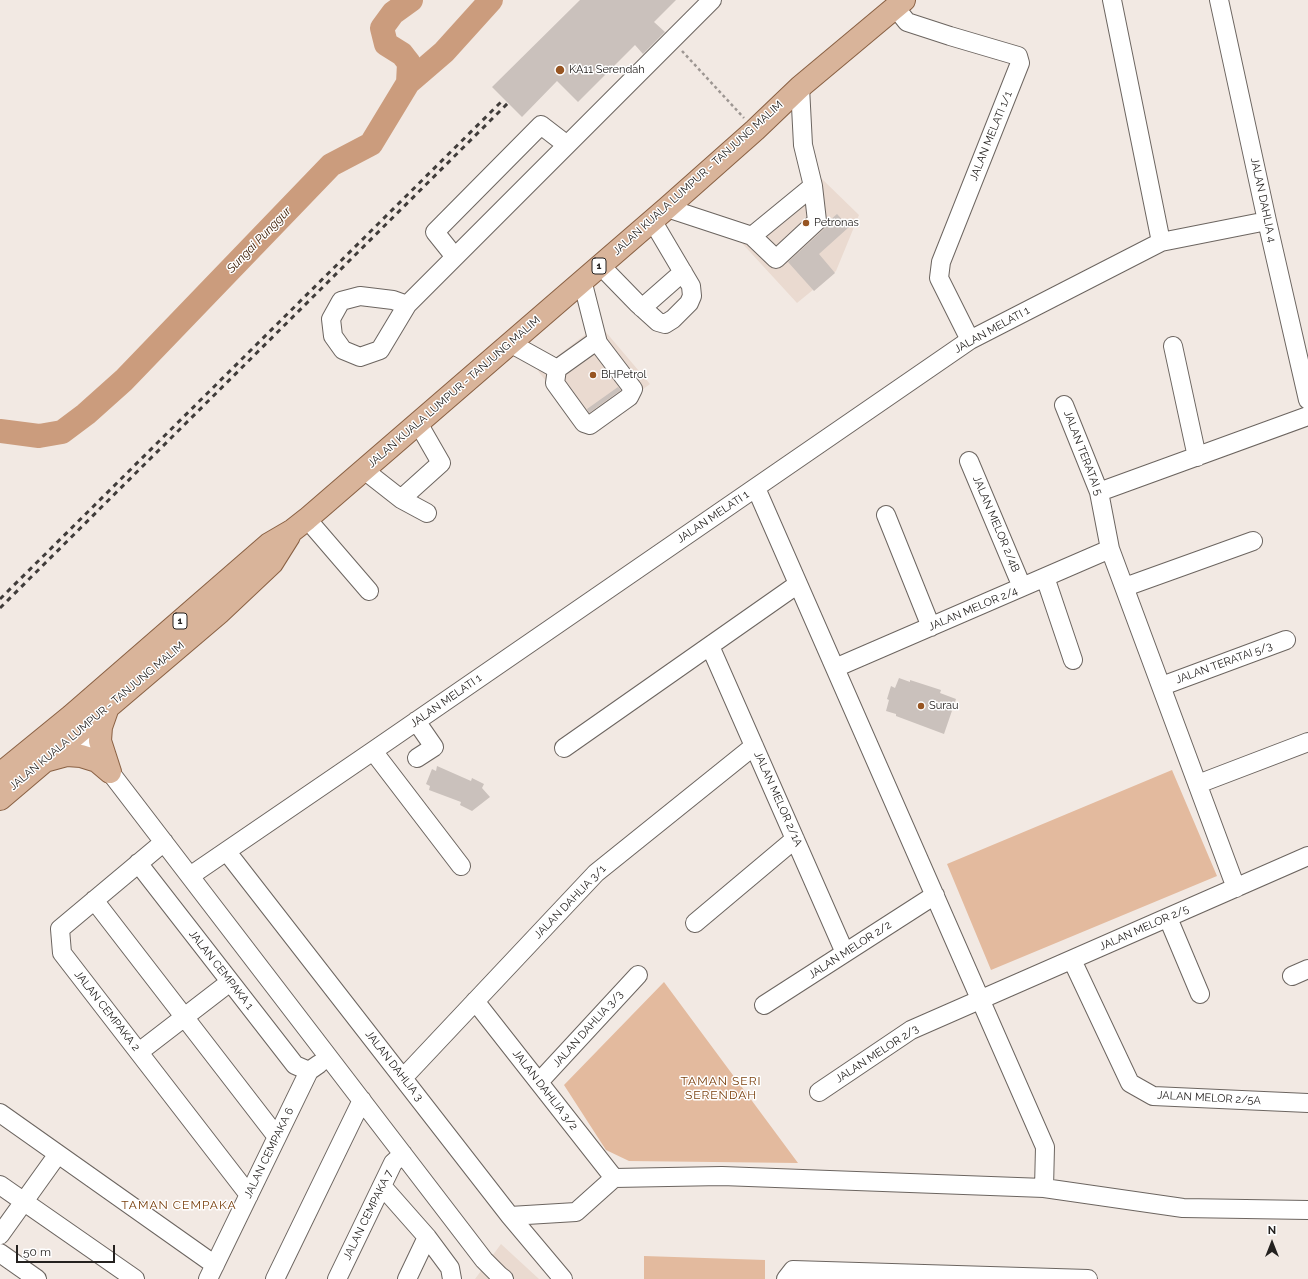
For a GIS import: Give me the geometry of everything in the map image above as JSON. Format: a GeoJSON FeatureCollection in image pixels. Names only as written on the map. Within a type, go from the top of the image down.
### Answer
{"type":"FeatureCollection","features":[{"type":"Feature","properties":{"kind":"main road","name":"JALAN KUALA LUMPUR - TANJUNG MALIM"},"geometry":{"type":"LineString","coordinates":[[0,799],[45,761],[76,723],[269,544],[300,525],[660,214],[755,130],[800,87],[900,4]]}},
{"type":"Feature","properties":{"kind":"main road","name":"JALAN KUALA LUMPUR - TANJUNG MALIM"},"geometry":{"type":"LineString","coordinates":[[0,774],[76,723],[108,707],[220,612],[272,562],[300,525]]}},
{"type":"Feature","properties":{"kind":"main road"},"geometry":{"type":"LineString","coordinates":[[108,707],[101,727],[100,742],[110,772]]}},
{"type":"Feature","properties":{"kind":"main road"},"geometry":{"type":"LineString","coordinates":[[45,761],[67,755],[81,756],[96,761],[110,772]]}},
{"type":"Feature","properties":{"kind":"street"},"geometry":{"type":"LineString","coordinates":[[1112,0],[1160,242]]}},
{"type":"Feature","properties":{"kind":"street","name":"JALAN DAHLIA 4"},"geometry":{"type":"LineString","coordinates":[[1219,0],[1308,400]]}},
{"type":"Feature","properties":{"kind":"street"},"geometry":{"type":"LineString","coordinates":[[407,305],[672,40],[705,3]]}},
{"type":"Feature","properties":{"kind":"street","name":"JALAN MELATI 1/1"},"geometry":{"type":"LineString","coordinates":[[900,4],[907,22],[1018,56],[1020,63],[941,262],[939,278],[970,340]]}},
{"type":"Feature","properties":{"kind":"street"},"geometry":{"type":"LineString","coordinates":[[660,214],[752,236],[776,259],[817,221],[813,186],[803,146],[800,87]]}},
{"type":"Feature","properties":{"kind":"street"},"geometry":{"type":"LineString","coordinates":[[455,257],[435,232],[541,124],[567,145]]}},
{"type":"Feature","properties":{"kind":"street"},"geometry":{"type":"LineString","coordinates":[[752,236],[813,186]]}},
{"type":"Feature","properties":{"kind":"street"},"geometry":{"type":"LineString","coordinates":[[600,265],[642,308],[658,322],[665,324],[673,319],[689,303],[692,296],[691,286],[683,272],[660,214]]}},
{"type":"Feature","properties":{"kind":"street","name":"JALAN MELATI 1"},"geometry":{"type":"LineString","coordinates":[[190,876],[970,340],[1160,242],[1267,221]]}},
{"type":"Feature","properties":{"kind":"street"},"geometry":{"type":"LineString","coordinates":[[642,308],[683,272]]}},
{"type":"Feature","properties":{"kind":"street"},"geometry":{"type":"LineString","coordinates":[[582,280],[598,343],[633,389],[629,397],[590,425],[584,423],[555,383],[557,368],[592,344],[598,343]]}},
{"type":"Feature","properties":{"kind":"street"},"geometry":{"type":"LineString","coordinates":[[510,343],[557,368]]}},
{"type":"Feature","properties":{"kind":"street"},"geometry":{"type":"LineString","coordinates":[[1173,346],[1197,457]]}},
{"type":"Feature","properties":{"kind":"street","name":"JALAN TERATAI 5"},"geometry":{"type":"LineString","coordinates":[[1064,405],[1099,492],[1110,549],[1236,888]]}},
{"type":"Feature","properties":{"kind":"street"},"geometry":{"type":"LineString","coordinates":[[1099,492],[1308,416]]}},
{"type":"Feature","properties":{"kind":"street"},"geometry":{"type":"LineString","coordinates":[[401,499],[441,463],[418,423]]}},
{"type":"Feature","properties":{"kind":"street","name":"JALAN MELOR 2/4B"},"geometry":{"type":"LineString","coordinates":[[969,461],[1022,587]]}},
{"type":"Feature","properties":{"kind":"street"},"geometry":{"type":"LineString","coordinates":[[364,470],[401,499],[427,513]]}},
{"type":"Feature","properties":{"kind":"street"},"geometry":{"type":"LineString","coordinates":[[756,488],[1046,1146],[1044,1188]]}},
{"type":"Feature","properties":{"kind":"street"},"geometry":{"type":"LineString","coordinates":[[886,515],[931,626]]}},
{"type":"Feature","properties":{"kind":"street"},"geometry":{"type":"LineString","coordinates":[[300,525],[369,591]]}},
{"type":"Feature","properties":{"kind":"street"},"geometry":{"type":"LineString","coordinates":[[1125,587],[1252,541]]}},
{"type":"Feature","properties":{"kind":"street","name":"JALAN MELOR 2/4"},"geometry":{"type":"LineString","coordinates":[[835,668],[1110,549]]}},
{"type":"Feature","properties":{"kind":"street"},"geometry":{"type":"LineString","coordinates":[[1045,577],[1073,660]]}},
{"type":"Feature","properties":{"kind":"street"},"geometry":{"type":"LineString","coordinates":[[564,748],[798,584]]}},
{"type":"Feature","properties":{"kind":"street","name":"JALAN TERATAI 5/3"},"geometry":{"type":"LineString","coordinates":[[1162,686],[1286,640]]}},
{"type":"Feature","properties":{"kind":"street","name":"JALAN MELOR 2/1A"},"geometry":{"type":"LineString","coordinates":[[710,646],[846,953]]}},
{"type":"Feature","properties":{"kind":"street"},"geometry":{"type":"LineString","coordinates":[[416,721],[434,747],[417,758]]}},
{"type":"Feature","properties":{"kind":"street"},"geometry":{"type":"LineString","coordinates":[[76,723],[110,772],[484,1260],[504,1279]]}},
{"type":"Feature","properties":{"kind":"street"},"geometry":{"type":"LineString","coordinates":[[1198,784],[1308,742]]}},
{"type":"Feature","properties":{"kind":"street","name":"JALAN DAHLIA 3/1"},"geometry":{"type":"LineString","coordinates":[[403,1078],[596,872],[754,746]]}},
{"type":"Feature","properties":{"kind":"street"},"geometry":{"type":"LineString","coordinates":[[373,751],[461,866]]}},
{"type":"Feature","properties":{"kind":"street"},"geometry":{"type":"LineString","coordinates":[[695,923],[795,839]]}},
{"type":"Feature","properties":{"kind":"street","name":"JALAN CEMPAKA 2"},"geometry":{"type":"LineString","coordinates":[[164,842],[60,929],[62,952],[249,1195]]}},
{"type":"Feature","properties":{"kind":"street","name":"JALAN DAHLIA 3"},"geometry":{"type":"LineString","coordinates":[[226,852],[510,1216],[563,1279]]}},
{"type":"Feature","properties":{"kind":"street","name":"JALAN MELOR 2/5"},"geometry":{"type":"LineString","coordinates":[[981,1000],[1308,856]]}},
{"type":"Feature","properties":{"kind":"street","name":"JALAN CEMPAKA 1"},"geometry":{"type":"LineString","coordinates":[[138,863],[295,1065],[309,1071]]}},
{"type":"Feature","properties":{"kind":"street","name":"JALAN MELOR 2/2"},"geometry":{"type":"LineString","coordinates":[[764,1005],[935,895]]}},
{"type":"Feature","properties":{"kind":"street"},"geometry":{"type":"LineString","coordinates":[[94,900],[277,1137]]}},
{"type":"Feature","properties":{"kind":"street"},"geometry":{"type":"LineString","coordinates":[[1168,918],[1200,994]]}},
{"type":"Feature","properties":{"kind":"street","name":"JALAN MELOR 2/5A"},"geometry":{"type":"LineString","coordinates":[[1072,960],[1130,1083],[1153,1096],[1308,1103]]}},
{"type":"Feature","properties":{"kind":"street"},"geometry":{"type":"LineString","coordinates":[[1292,976],[1308,969]]}},
{"type":"Feature","properties":{"kind":"street","name":"JALAN DAHLIA 3/3"},"geometry":{"type":"LineString","coordinates":[[539,1082],[638,975]]}},
{"type":"Feature","properties":{"kind":"street"},"geometry":{"type":"LineString","coordinates":[[139,1052],[230,982]]}},
{"type":"Feature","properties":{"kind":"street","name":"JALAN MELOR 2/3"},"geometry":{"type":"LineString","coordinates":[[819,1092],[911,1030],[981,1000]]}},
{"type":"Feature","properties":{"kind":"street","name":"JALAN DAHLIA 3/2"},"geometry":{"type":"LineString","coordinates":[[475,1001],[614,1178]]}},
{"type":"Feature","properties":{"kind":"street","name":"JALAN CEMPAKA 6"},"geometry":{"type":"LineString","coordinates":[[212,1272],[309,1071],[329,1057]]}},
{"type":"Feature","properties":{"kind":"street"},"geometry":{"type":"LineString","coordinates":[[275,1279],[362,1100]]}},
{"type":"Feature","properties":{"kind":"street"},"geometry":{"type":"LineString","coordinates":[[0,1113],[58,1154],[212,1272]]}},
{"type":"Feature","properties":{"kind":"street"},"geometry":{"type":"LineString","coordinates":[[0,1235],[58,1154]]}},
{"type":"Feature","properties":{"kind":"street","name":"JALAN CEMPAKA 7"},"geometry":{"type":"LineString","coordinates":[[337,1279],[393,1163],[403,1154]]}},
{"type":"Feature","properties":{"kind":"street"},"geometry":{"type":"LineString","coordinates":[[510,1216],[576,1212],[614,1178],[722,1176],[1044,1188],[1183,1208],[1308,1210]]}},
{"type":"Feature","properties":{"kind":"street"},"geometry":{"type":"LineString","coordinates":[[0,1185],[135,1279]]}},
{"type":"Feature","properties":{"kind":"street"},"geometry":{"type":"LineString","coordinates":[[382,1186],[427,1237],[450,1268],[452,1279]]}},
{"type":"Feature","properties":{"kind":"street"},"geometry":{"type":"LineString","coordinates":[[407,1279],[427,1237]]}},
{"type":"Feature","properties":{"kind":"street"},"geometry":{"type":"LineString","coordinates":[[0,1253],[37,1279]]}},
{"type":"Feature","properties":{"kind":"street"},"geometry":{"type":"LineString","coordinates":[[786,1279],[793,1270],[1015,1278],[1088,1279]]}},
{"type":"Feature","properties":{"kind":"path"},"geometry":{"type":"LineString","coordinates":[[672,40],[755,130]]}},
{"type":"Feature","properties":{"kind":"shaded area"},"geometry":{"type":"Polygon","coordinates":[[[821,178],[859,215],[836,271],[797,303],[740,241],[821,178]]]}},
{"type":"Feature","properties":{"kind":"shaded area"},"geometry":{"type":"Polygon","coordinates":[[[599,324],[650,384],[586,431],[538,371],[599,324]]]}},
{"type":"Feature","properties":{"kind":"shaded area"},"geometry":{"type":"Polygon","coordinates":[[[1172,770],[1217,876],[991,970],[947,864],[1172,770]]]}},
{"type":"Feature","properties":{"kind":"shaded area"},"geometry":{"type":"Polygon","coordinates":[[[664,982],[798,1163],[629,1161],[606,1150],[564,1085],[664,982]]]}},
{"type":"Feature","properties":{"kind":"shaded area"},"geometry":{"type":"Polygon","coordinates":[[[501,1244],[539,1279],[475,1279],[501,1244]]]}},
{"type":"Feature","properties":{"kind":"shaded area"},"geometry":{"type":"Polygon","coordinates":[[[644,1256],[765,1260],[765,1279],[644,1279],[644,1256]]]}},
{"type":"Feature","properties":{"kind":"building","name":"KA11 Serendah"},"geometry":{"type":"Polygon","coordinates":[[[580,0],[676,0],[654,22],[665,32],[643,54],[635,45],[578,102],[557,81],[522,117],[492,87],[580,0]]]}},
{"type":"Feature","properties":{"kind":"building"},"geometry":{"type":"Polygon","coordinates":[[[837,214],[849,227],[819,254],[835,273],[814,291],[788,262],[824,229],[827,223],[837,214]]]}},
{"type":"Feature","properties":{"kind":"building"},"geometry":{"type":"Polygon","coordinates":[[[618,387],[621,390],[589,413],[587,409],[618,387]]]}},
{"type":"Feature","properties":{"kind":"building","name":"Surau"},"geometry":{"type":"Polygon","coordinates":[[[899,678],[941,690],[940,693],[956,699],[944,734],[886,711],[889,700],[887,699],[891,686],[895,688],[899,678]]]}},
{"type":"Feature","properties":{"kind":"building"},"geometry":{"type":"Polygon","coordinates":[[[437,766],[471,781],[472,778],[484,784],[482,788],[490,797],[472,811],[460,805],[461,802],[429,790],[430,786],[426,784],[432,769],[436,771],[437,766]]]}},
{"type":"Feature","properties":{"kind":"waterway"},"geometry":{"type":"LineString","coordinates":[[408,83],[409,63],[402,54],[386,44],[382,28],[393,13],[411,0]]}},
{"type":"Feature","properties":{"kind":"waterway","name":"Sungai Punggur"},"geometry":{"type":"LineString","coordinates":[[0,431],[39,436],[62,432],[86,414],[124,380],[331,165],[371,144],[408,83],[444,52],[491,0]]}},
{"type":"Feature","properties":{"kind":"railway"},"geometry":{"type":"LineString","coordinates":[[0,599],[504,99]]}},
{"type":"Feature","properties":{"kind":"railway"},"geometry":{"type":"LineString","coordinates":[[0,608],[508,103]]}},
{"type":"Feature","properties":{"kind":"place","name":"KA11 Serendah"},"geometry":{"type":"Point","coordinates":[560,70]}},
{"type":"Feature","properties":{"kind":"place","name":"Petronas"},"geometry":{"type":"Point","coordinates":[806,223]}},
{"type":"Feature","properties":{"kind":"place","name":"BHPetrol"},"geometry":{"type":"Point","coordinates":[593,375]}},
{"type":"Feature","properties":{"kind":"place","name":"Surau"},"geometry":{"type":"Point","coordinates":[921,706]}},
{"type":"Feature","properties":{"kind":"district","name":"TAMAN SERI SERENDAH"},"geometry":{"type":"Point","coordinates":[721,1088]}},
{"type":"Feature","properties":{"kind":"district","name":"TAMAN CEMPAKA"},"geometry":{"type":"Point","coordinates":[179,1205]}}]}
